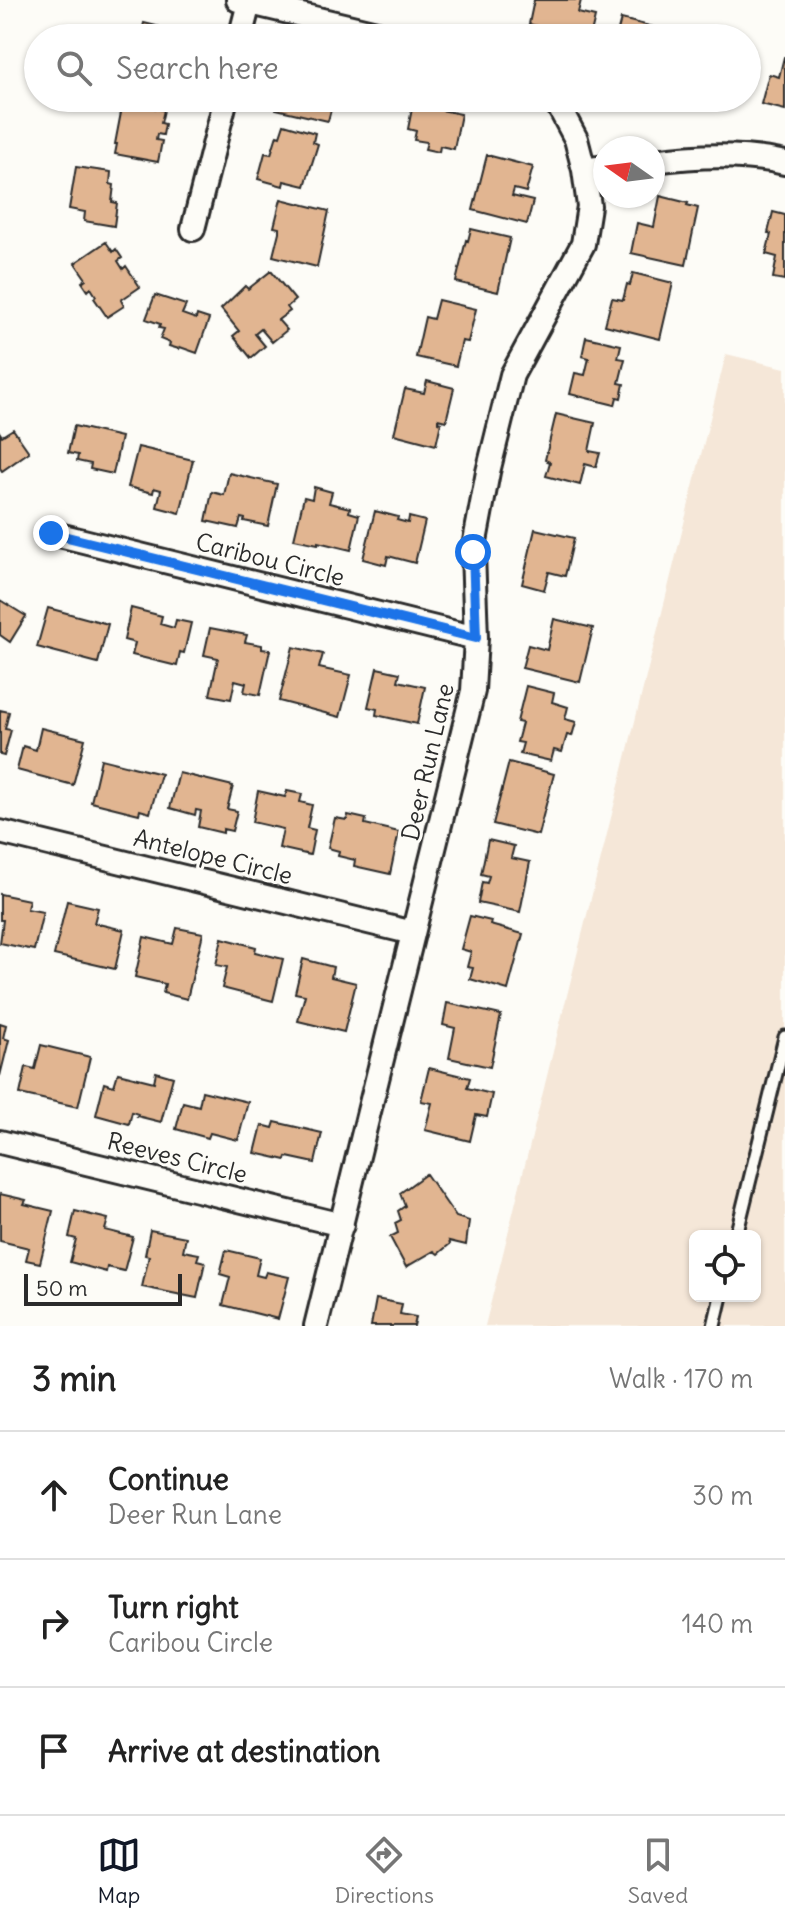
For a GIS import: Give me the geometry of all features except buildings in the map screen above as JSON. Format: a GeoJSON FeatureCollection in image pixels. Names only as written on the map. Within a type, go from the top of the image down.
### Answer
{"type":"FeatureCollection","features":[{"type":"Feature","properties":{"kind":"street"},"geometry":{"type":"LineString","coordinates":[[242,24],[244,1],[340,24]]}},
{"type":"Feature","properties":{"kind":"street"},"geometry":{"type":"LineString","coordinates":[[193,229],[222,112]]}},
{"type":"Feature","properties":{"kind":"street","name":"Deer Run Lane"},"geometry":{"type":"LineString","coordinates":[[562,112],[593,166]]}},
{"type":"Feature","properties":{"kind":"street"},"geometry":{"type":"LineString","coordinates":[[665,160],[714,155],[785,163]]}},
{"type":"Feature","properties":{"kind":"street","name":"Deer Run Lane"},"geometry":{"type":"LineString","coordinates":[[316,1326],[473,691],[476,638],[473,552],[488,472],[512,375],[583,244],[593,181]]}},
{"type":"Feature","properties":{"kind":"street","name":"Caribou Circle"},"geometry":{"type":"LineString","coordinates":[[51,533],[476,638]]}},
{"type":"Feature","properties":{"kind":"street","name":"Antelope Circle"},"geometry":{"type":"LineString","coordinates":[[0,832],[413,933]]}},
{"type":"Feature","properties":{"kind":"street","name":"Reeves Circle"},"geometry":{"type":"LineString","coordinates":[[0,1142],[342,1225]]}},
{"type":"Feature","properties":{"kind":"lane"},"geometry":{"type":"LineString","coordinates":[[737,1230],[785,1038]]}},
{"type":"Feature","properties":{"kind":"lane"},"geometry":{"type":"LineString","coordinates":[[714,1326],[720,1302]]}},
{"type":"Feature","properties":{"kind":"shaded area"},"geometry":{"type":"Polygon","coordinates":[[[726,354],[785,368],[785,1326],[485,1326],[726,354]]]}},
{"type":"Feature","properties":{"kind":"route"},"geometry":{"type":"LineString","coordinates":[[51,533],[476,638],[473,552]]}}]}
